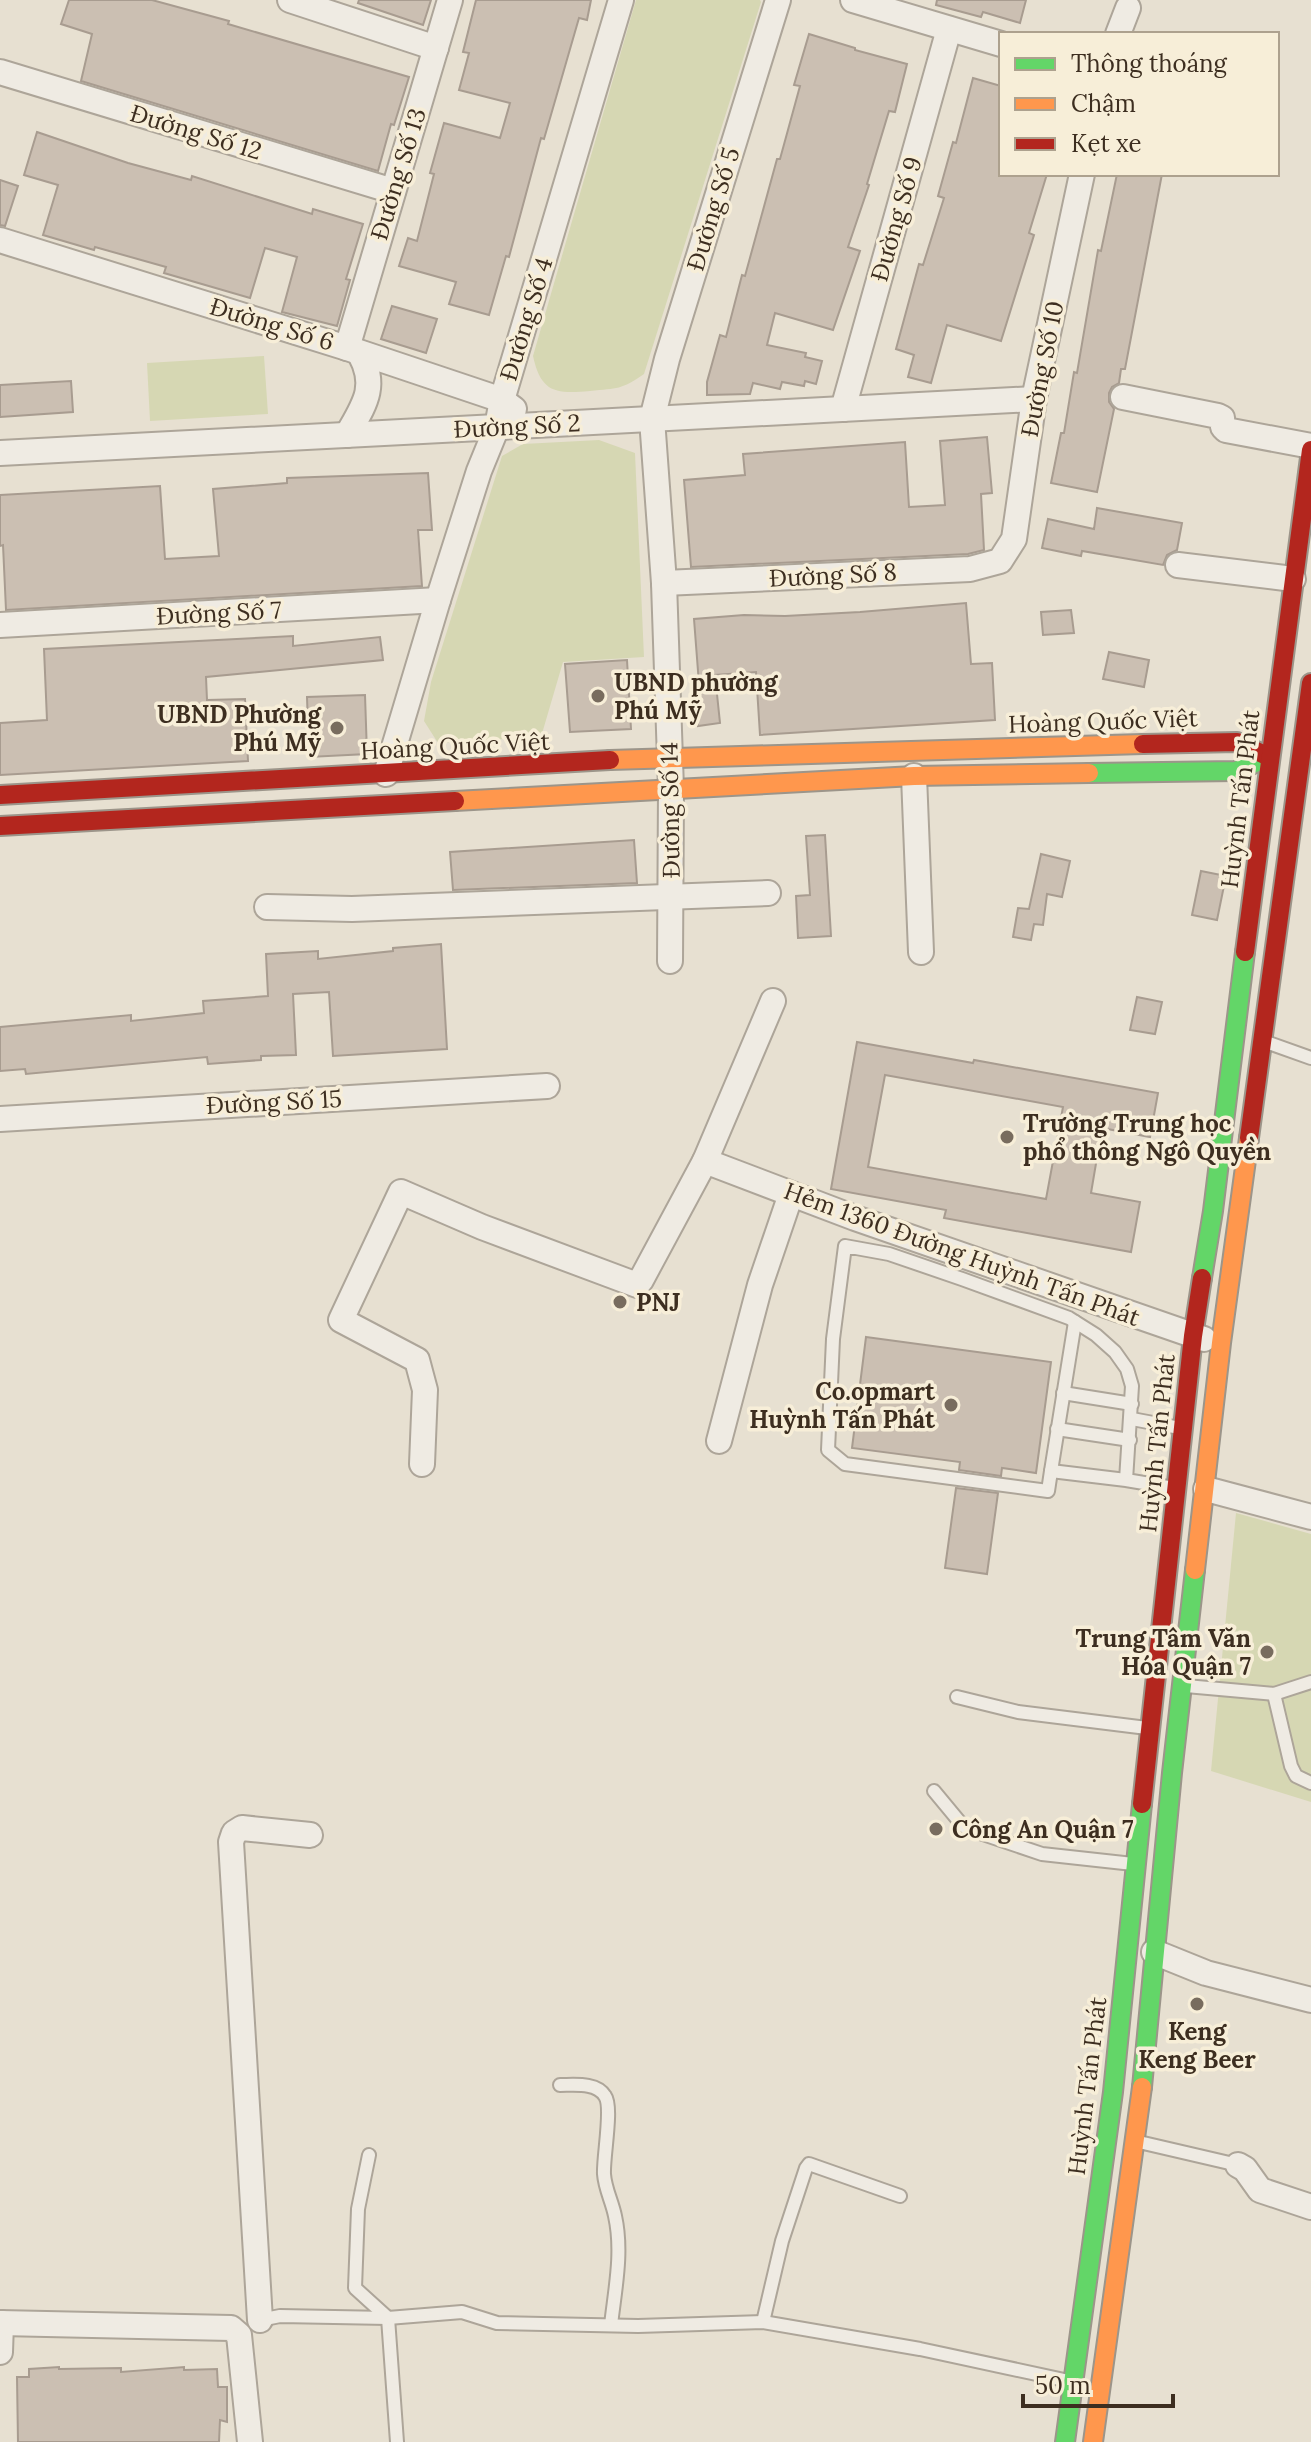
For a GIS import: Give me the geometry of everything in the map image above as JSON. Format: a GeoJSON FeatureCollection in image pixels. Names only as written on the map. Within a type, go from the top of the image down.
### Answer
{"type":"FeatureCollection","features":[{"type":"Feature","properties":{"kind":"main road","name":"Huỳnh Tấn Phát"},"geometry":{"type":"LineString","coordinates":[[1065,2442],[1113,2092],[1193,1336],[1213,1211],[1311,448]]}},
{"type":"Feature","properties":{"kind":"main road"},"geometry":{"type":"LineString","coordinates":[[1093,2442],[1135,2142],[1221,1343],[1305,762],[1311,683]]}},
{"type":"Feature","properties":{"kind":"main road","name":"Hoàng Quốc Việt"},"geometry":{"type":"LineString","coordinates":[[0,795],[670,757],[1237,742],[1269,757]]}},
{"type":"Feature","properties":{"kind":"main road"},"geometry":{"type":"LineString","coordinates":[[0,826],[914,776],[1236,771],[1269,757],[1305,762]]}},
{"type":"Feature","properties":{"kind":"street"},"geometry":{"type":"LineString","coordinates":[[290,0],[436,48]]}},
{"type":"Feature","properties":{"kind":"street","name":"Đường Số 13"},"geometry":{"type":"LineString","coordinates":[[354,351],[393,191],[450,0]]}},
{"type":"Feature","properties":{"kind":"street","name":"Đường Số 4"},"geometry":{"type":"LineString","coordinates":[[386,774],[479,471],[497,427],[502,400],[621,0]]}},
{"type":"Feature","properties":{"kind":"street","name":"Đường Số 5"},"geometry":{"type":"LineString","coordinates":[[652,419],[667,359],[778,0]]}},
{"type":"Feature","properties":{"kind":"street"},"geometry":{"type":"LineString","coordinates":[[853,0],[999,43]]}},
{"type":"Feature","properties":{"kind":"street"},"geometry":{"type":"LineString","coordinates":[[1119,32],[1128,8]]}},
{"type":"Feature","properties":{"kind":"street","name":"Đường Số 9"},"geometry":{"type":"LineString","coordinates":[[843,409],[949,29]]}},
{"type":"Feature","properties":{"kind":"street","name":"Đường Số 12"},"geometry":{"type":"LineString","coordinates":[[0,72],[393,191]]}},
{"type":"Feature","properties":{"kind":"street","name":"Đường Số 10"},"geometry":{"type":"LineString","coordinates":[[1000,561],[1014,539],[1034,399],[1082,176]]}},
{"type":"Feature","properties":{"kind":"street","name":"Đường Số 6"},"geometry":{"type":"LineString","coordinates":[[0,240],[502,400],[536,425]]}},
{"type":"Feature","properties":{"kind":"street"},"geometry":{"type":"LineString","coordinates":[[347,435],[368,398],[367,366],[354,351]]}},
{"type":"Feature","properties":{"kind":"street"},"geometry":{"type":"LineString","coordinates":[[1123,397],[1218,416],[1222,418],[1226,430],[1311,448]]}},
{"type":"Feature","properties":{"kind":"street","name":"Đường Số 2"},"geometry":{"type":"LineString","coordinates":[[0,453],[1034,399]]}},
{"type":"Feature","properties":{"kind":"street","name":"Đường Số 14"},"geometry":{"type":"LineString","coordinates":[[652,419],[664,583],[670,757],[670,961]]}},
{"type":"Feature","properties":{"kind":"street","name":"Đường Số 8"},"geometry":{"type":"LineString","coordinates":[[664,583],[970,569],[1000,561]]}},
{"type":"Feature","properties":{"kind":"street"},"geometry":{"type":"LineString","coordinates":[[1178,565],[1293,579]]}},
{"type":"Feature","properties":{"kind":"street","name":"Đường Số 7"},"geometry":{"type":"LineString","coordinates":[[0,625],[438,600]]}},
{"type":"Feature","properties":{"kind":"street"},"geometry":{"type":"LineString","coordinates":[[914,776],[921,952]]}},
{"type":"Feature","properties":{"kind":"street"},"geometry":{"type":"LineString","coordinates":[[267,907],[366,909],[768,893]]}},
{"type":"Feature","properties":{"kind":"street"},"geometry":{"type":"LineString","coordinates":[[422,1464],[425,1390],[417,1360],[341,1320],[401,1192],[482,1227],[637,1285],[705,1161],[773,1001]]}},
{"type":"Feature","properties":{"kind":"street","name":"Đường Số 15"},"geometry":{"type":"LineString","coordinates":[[0,1119],[547,1086]]}},
{"type":"Feature","properties":{"kind":"street","name":"Hẻm 1360 Đường Huỳnh Tấn Phát"},"geometry":{"type":"LineString","coordinates":[[705,1161],[855,1218],[1193,1336],[1221,1343]]}},
{"type":"Feature","properties":{"kind":"street"},"geometry":{"type":"LineString","coordinates":[[719,1441],[760,1285],[791,1194]]}},
{"type":"Feature","properties":{"kind":"street"},"geometry":{"type":"LineString","coordinates":[[1206,1489],[1311,1517]]}},
{"type":"Feature","properties":{"kind":"street"},"geometry":{"type":"LineString","coordinates":[[260,2320],[231,1842],[234,1833],[242,1828],[310,1835]]}},
{"type":"Feature","properties":{"kind":"street"},"geometry":{"type":"LineString","coordinates":[[1154,1952],[1206,1973],[1311,2000]]}},
{"type":"Feature","properties":{"kind":"street"},"geometry":{"type":"LineString","coordinates":[[1238,2165],[1245,2169],[1260,2190],[1311,2207]]}},
{"type":"Feature","properties":{"kind":"street"},"geometry":{"type":"LineString","coordinates":[[0,2352],[1,2323],[231,2328],[239,2335],[250,2442]]}},
{"type":"Feature","properties":{"kind":"street"},"geometry":{"type":"LineString","coordinates":[[1073,2382],[1100,2387]]}},
{"type":"Feature","properties":{"kind":"lane"},"geometry":{"type":"LineString","coordinates":[[1263,1041],[1311,1058]]}},
{"type":"Feature","properties":{"kind":"lane"},"geometry":{"type":"LineString","coordinates":[[855,1218],[845,1246],[833,1339],[828,1450],[845,1464],[1048,1491],[1075,1322]]}},
{"type":"Feature","properties":{"kind":"lane"},"geometry":{"type":"LineString","coordinates":[[845,1246],[889,1254],[1075,1322],[1115,1352],[1127,1369],[1132,1386],[1126,1480]]}},
{"type":"Feature","properties":{"kind":"lane"},"geometry":{"type":"LineString","coordinates":[[1063,1393],[1132,1404]]}},
{"type":"Feature","properties":{"kind":"lane"},"geometry":{"type":"LineString","coordinates":[[1132,1419],[1183,1429]]}},
{"type":"Feature","properties":{"kind":"lane"},"geometry":{"type":"LineString","coordinates":[[1057,1429],[1130,1440]]}},
{"type":"Feature","properties":{"kind":"lane"},"geometry":{"type":"LineString","coordinates":[[1051,1471],[1177,1489]]}},
{"type":"Feature","properties":{"kind":"lane"},"geometry":{"type":"LineString","coordinates":[[1183,1685],[1274,1694],[1311,1682]]}},
{"type":"Feature","properties":{"kind":"lane"},"geometry":{"type":"LineString","coordinates":[[1274,1694],[1291,1766],[1296,1776],[1311,1783]]}},
{"type":"Feature","properties":{"kind":"lane"},"geometry":{"type":"LineString","coordinates":[[957,1697],[1018,1712],[1150,1729]]}},
{"type":"Feature","properties":{"kind":"lane"},"geometry":{"type":"LineString","coordinates":[[934,1791],[963,1826],[971,1830],[1042,1854],[1136,1864]]}},
{"type":"Feature","properties":{"kind":"lane"},"geometry":{"type":"LineString","coordinates":[[560,2085],[593,2086],[607,2097],[609,2106],[604,2174],[615,2214],[619,2254],[611,2325]]}},
{"type":"Feature","properties":{"kind":"lane"},"geometry":{"type":"LineString","coordinates":[[1135,2142],[1238,2165]]}},
{"type":"Feature","properties":{"kind":"lane"},"geometry":{"type":"LineString","coordinates":[[369,2155],[358,2209],[355,2288],[388,2318],[397,2442]]}},
{"type":"Feature","properties":{"kind":"lane"},"geometry":{"type":"LineString","coordinates":[[763,2322],[782,2241],[809,2164],[900,2196]]}},
{"type":"Feature","properties":{"kind":"lane"},"geometry":{"type":"LineString","coordinates":[[260,2320],[280,2316],[388,2318],[462,2312],[497,2323],[611,2325],[763,2322],[920,2349],[1073,2382]]}},
{"type":"Feature","properties":{"kind":"green space"},"geometry":{"type":"Polygon","coordinates":[[[636,0],[761,2],[644,374],[613,389],[559,391],[540,378],[533,356],[636,0]]]}},
{"type":"Feature","properties":{"kind":"green space"},"geometry":{"type":"Polygon","coordinates":[[[264,356],[268,414],[150,421],[147,363],[264,356]]]}},
{"type":"Feature","properties":{"kind":"green space"},"geometry":{"type":"Polygon","coordinates":[[[599,440],[635,453],[644,657],[563,662],[541,737],[438,743],[424,721],[431,682],[502,456],[523,444],[599,440]]]}},
{"type":"Feature","properties":{"kind":"green space","name":"Trung Tâm Văn Hóa Quận 7"},"geometry":{"type":"Polygon","coordinates":[[[1236,1513],[1311,1534],[1311,1802],[1211,1771],[1236,1513]]]}},
{"type":"Feature","properties":{"kind":"building"},"geometry":{"type":"Polygon","coordinates":[[[69,0],[152,0],[409,77],[378,171],[81,81],[92,34],[61,24],[69,0]]]}},
{"type":"Feature","properties":{"kind":"building"},"geometry":{"type":"Polygon","coordinates":[[[359,0],[431,0],[423,25],[358,3],[359,0]]]}},
{"type":"Feature","properties":{"kind":"building"},"geometry":{"type":"Polygon","coordinates":[[[476,0],[591,0],[587,20],[579,18],[489,315],[449,304],[456,282],[399,266],[408,238],[417,241],[434,174],[430,173],[444,123],[500,138],[510,103],[459,90],[469,53],[463,52],[476,0]]]}},
{"type":"Feature","properties":{"kind":"building"},"geometry":{"type":"Polygon","coordinates":[[[937,0],[1026,0],[1020,23],[983,12],[981,17],[936,5],[937,0]]]}},
{"type":"Feature","properties":{"kind":"building"},"geometry":{"type":"Polygon","coordinates":[[[809,34],[907,64],[895,112],[889,111],[848,247],[860,251],[833,330],[775,313],[767,345],[806,353],[805,357],[822,361],[816,384],[805,381],[804,386],[782,382],[780,389],[753,383],[750,394],[707,395],[707,382],[720,335],[726,337],[777,159],[780,159],[800,86],[794,85],[809,34]]]}},
{"type":"Feature","properties":{"kind":"building"},"geometry":{"type":"Polygon","coordinates":[[[973,78],[999,85],[999,176],[1046,176],[1029,233],[1034,235],[1001,341],[947,325],[931,383],[908,377],[914,355],[896,349],[919,264],[923,265],[944,198],[938,196],[953,142],[956,143],[973,78]]]}},
{"type":"Feature","properties":{"kind":"building"},"geometry":{"type":"Polygon","coordinates":[[[37,132],[128,163],[191,180],[192,176],[312,214],[313,209],[363,224],[346,279],[350,280],[337,326],[282,312],[297,257],[265,248],[250,298],[164,273],[166,267],[43,235],[58,185],[24,175],[37,132]]]}},
{"type":"Feature","properties":{"kind":"building"},"geometry":{"type":"Polygon","coordinates":[[[1117,176],[1162,176],[1125,369],[1121,369],[1119,383],[1109,393],[1109,402],[1114,409],[1097,492],[1051,483],[1061,433],[1064,433],[1074,372],[1077,373],[1098,250],[1101,251],[1117,176]]]}},
{"type":"Feature","properties":{"kind":"building"},"geometry":{"type":"Polygon","coordinates":[[[0,180],[18,186],[5,226],[0,225],[0,180]]]}},
{"type":"Feature","properties":{"kind":"building"},"geometry":{"type":"Polygon","coordinates":[[[392,306],[437,319],[426,353],[381,339],[392,306]]]}},
{"type":"Feature","properties":{"kind":"building"},"geometry":{"type":"Polygon","coordinates":[[[71,381],[73,412],[0,417],[0,385],[71,381]]]}},
{"type":"Feature","properties":{"kind":"building"},"geometry":{"type":"Polygon","coordinates":[[[987,437],[992,493],[981,494],[984,550],[968,554],[691,567],[684,480],[745,475],[743,454],[905,442],[909,507],[945,505],[940,441],[987,437]]]}},
{"type":"Feature","properties":{"kind":"building"},"geometry":{"type":"Polygon","coordinates":[[[428,473],[432,530],[418,530],[422,586],[6,610],[3,545],[0,546],[0,495],[160,486],[165,559],[219,556],[213,489],[287,483],[287,478],[428,473]]]}},
{"type":"Feature","properties":{"kind":"building"},"geometry":{"type":"Polygon","coordinates":[[[1097,508],[1182,523],[1177,550],[1167,555],[1163,565],[1082,551],[1081,556],[1042,548],[1048,519],[1094,529],[1097,508]]]}},
{"type":"Feature","properties":{"kind":"building"},"geometry":{"type":"Polygon","coordinates":[[[966,603],[971,664],[992,663],[995,720],[760,735],[756,672],[715,675],[720,723],[698,726],[694,684],[699,684],[694,619],[860,612],[966,603]]]}},
{"type":"Feature","properties":{"kind":"building"},"geometry":{"type":"Polygon","coordinates":[[[1071,610],[1074,633],[1043,635],[1041,612],[1071,610]]]}},
{"type":"Feature","properties":{"kind":"building"},"geometry":{"type":"Polygon","coordinates":[[[293,636],[293,646],[380,637],[383,660],[206,677],[207,700],[245,699],[248,761],[0,775],[0,723],[47,720],[44,649],[293,636]]]}},
{"type":"Feature","properties":{"kind":"building"},"geometry":{"type":"Polygon","coordinates":[[[1109,652],[1149,660],[1144,687],[1103,679],[1109,652]]]}},
{"type":"Feature","properties":{"kind":"building","name":"UBND phường Phú Mỹ"},"geometry":{"type":"Polygon","coordinates":[[[627,660],[631,729],[570,732],[565,664],[627,660]]]}},
{"type":"Feature","properties":{"kind":"building","name":"UBND Phường Phú Mỹ"},"geometry":{"type":"Polygon","coordinates":[[[365,695],[367,754],[309,757],[307,697],[365,695]]]}},
{"type":"Feature","properties":{"kind":"building"},"geometry":{"type":"Polygon","coordinates":[[[825,835],[831,936],[798,938],[796,896],[810,895],[806,836],[825,835]]]}},
{"type":"Feature","properties":{"kind":"building"},"geometry":{"type":"Polygon","coordinates":[[[634,840],[637,883],[453,890],[450,852],[634,840]]]}},
{"type":"Feature","properties":{"kind":"building"},"geometry":{"type":"Polygon","coordinates":[[[1041,854],[1070,861],[1062,897],[1047,894],[1043,925],[1034,924],[1031,940],[1013,937],[1018,908],[1029,909],[1041,854]]]}},
{"type":"Feature","properties":{"kind":"building"},"geometry":{"type":"Polygon","coordinates":[[[1201,871],[1226,876],[1217,920],[1192,915],[1201,871]]]}},
{"type":"Feature","properties":{"kind":"building"},"geometry":{"type":"Polygon","coordinates":[[[441,944],[447,1049],[333,1056],[329,992],[293,994],[296,1055],[261,1056],[261,1060],[208,1064],[207,1057],[26,1074],[25,1069],[0,1071],[0,1027],[131,1015],[131,1021],[204,1013],[203,1001],[268,996],[266,954],[318,951],[318,959],[441,944]]]}},
{"type":"Feature","properties":{"kind":"building"},"geometry":{"type":"Polygon","coordinates":[[[1137,997],[1162,1002],[1155,1034],[1130,1030],[1137,997]]]}},
{"type":"Feature","properties":{"kind":"building"},"geometry":{"type":"Polygon","coordinates":[[[857,1042],[1158,1093],[1150,1137],[1102,1128],[1091,1193],[1140,1202],[1131,1252],[944,1218],[946,1210],[831,1189],[857,1042]],[[885,1075],[868,1167],[1046,1199],[1063,1107],[885,1075]]]}},
{"type":"Feature","properties":{"kind":"building","name":"Co.opmart Huỳnh Tấn Phát"},"geometry":{"type":"Polygon","coordinates":[[[866,1337],[1051,1362],[1036,1473],[1002,1468],[1001,1476],[959,1470],[960,1462],[852,1448],[866,1337]]]}},
{"type":"Feature","properties":{"kind":"building"},"geometry":{"type":"Polygon","coordinates":[[[956,1488],[998,1493],[987,1574],[945,1568],[956,1488]]]}},
{"type":"Feature","properties":{"kind":"building"},"geometry":{"type":"Polygon","coordinates":[[[184,2367],[184,2370],[217,2369],[218,2387],[227,2387],[227,2422],[220,2420],[219,2442],[18,2442],[17,2377],[29,2377],[29,2369],[121,2368],[121,2372],[184,2367]]]}},
{"type":"Feature","properties":{"kind":"traffic: fast"},"geometry":{"type":"LineString","coordinates":[[1089,773],[1236,771],[1269,757]]}},
{"type":"Feature","properties":{"kind":"traffic: fast"},"geometry":{"type":"LineString","coordinates":[[1202,1278],[1245,952]]}},
{"type":"Feature","properties":{"kind":"traffic: fast"},"geometry":{"type":"LineString","coordinates":[[1142,2087],[1195,1570]]}},
{"type":"Feature","properties":{"kind":"traffic: fast"},"geometry":{"type":"LineString","coordinates":[[1065,2442],[1113,2092],[1142,1804]]}},
{"type":"Feature","properties":{"kind":"traffic: slow"},"geometry":{"type":"LineString","coordinates":[[610,760],[1143,744]]}},
{"type":"Feature","properties":{"kind":"traffic: slow"},"geometry":{"type":"LineString","coordinates":[[455,801],[914,776],[1089,773]]}},
{"type":"Feature","properties":{"kind":"traffic: slow"},"geometry":{"type":"LineString","coordinates":[[1195,1570],[1249,1138]]}},
{"type":"Feature","properties":{"kind":"traffic: slow"},"geometry":{"type":"LineString","coordinates":[[1093,2442],[1142,2087]]}},
{"type":"Feature","properties":{"kind":"traffic: jam"},"geometry":{"type":"LineString","coordinates":[[1245,952],[1311,450]]}},
{"type":"Feature","properties":{"kind":"traffic: jam"},"geometry":{"type":"LineString","coordinates":[[1249,1138],[1311,683]]}},
{"type":"Feature","properties":{"kind":"traffic: jam"},"geometry":{"type":"LineString","coordinates":[[1143,744],[1237,742],[1269,757]]}},
{"type":"Feature","properties":{"kind":"traffic: jam"},"geometry":{"type":"LineString","coordinates":[[0,795],[610,760]]}},
{"type":"Feature","properties":{"kind":"traffic: jam"},"geometry":{"type":"LineString","coordinates":[[0,826],[455,801]]}},
{"type":"Feature","properties":{"kind":"traffic: jam"},"geometry":{"type":"LineString","coordinates":[[1142,1804],[1202,1278]]}},
{"type":"Feature","properties":{"kind":"place","name":"UBND phường Phú Mỹ"},"geometry":{"type":"Point","coordinates":[598,696]}},
{"type":"Feature","properties":{"kind":"place","name":"UBND Phường Phú Mỹ"},"geometry":{"type":"Point","coordinates":[337,728]}},
{"type":"Feature","properties":{"kind":"place","name":"Trường Trung học phổ thông Ngô Quyền"},"geometry":{"type":"Point","coordinates":[1007,1137]}},
{"type":"Feature","properties":{"kind":"place","name":"PNJ"},"geometry":{"type":"Point","coordinates":[620,1302]}},
{"type":"Feature","properties":{"kind":"place","name":"Co.opmart Huỳnh Tấn Phát"},"geometry":{"type":"Point","coordinates":[951,1405]}},
{"type":"Feature","properties":{"kind":"place","name":"Trung Tâm Văn Hóa Quận 7"},"geometry":{"type":"Point","coordinates":[1267,1652]}},
{"type":"Feature","properties":{"kind":"place","name":"Công An Quận 7"},"geometry":{"type":"Point","coordinates":[936,1829]}},
{"type":"Feature","properties":{"kind":"place","name":"Keng Keng Beer"},"geometry":{"type":"Point","coordinates":[1197,2004]}}]}
